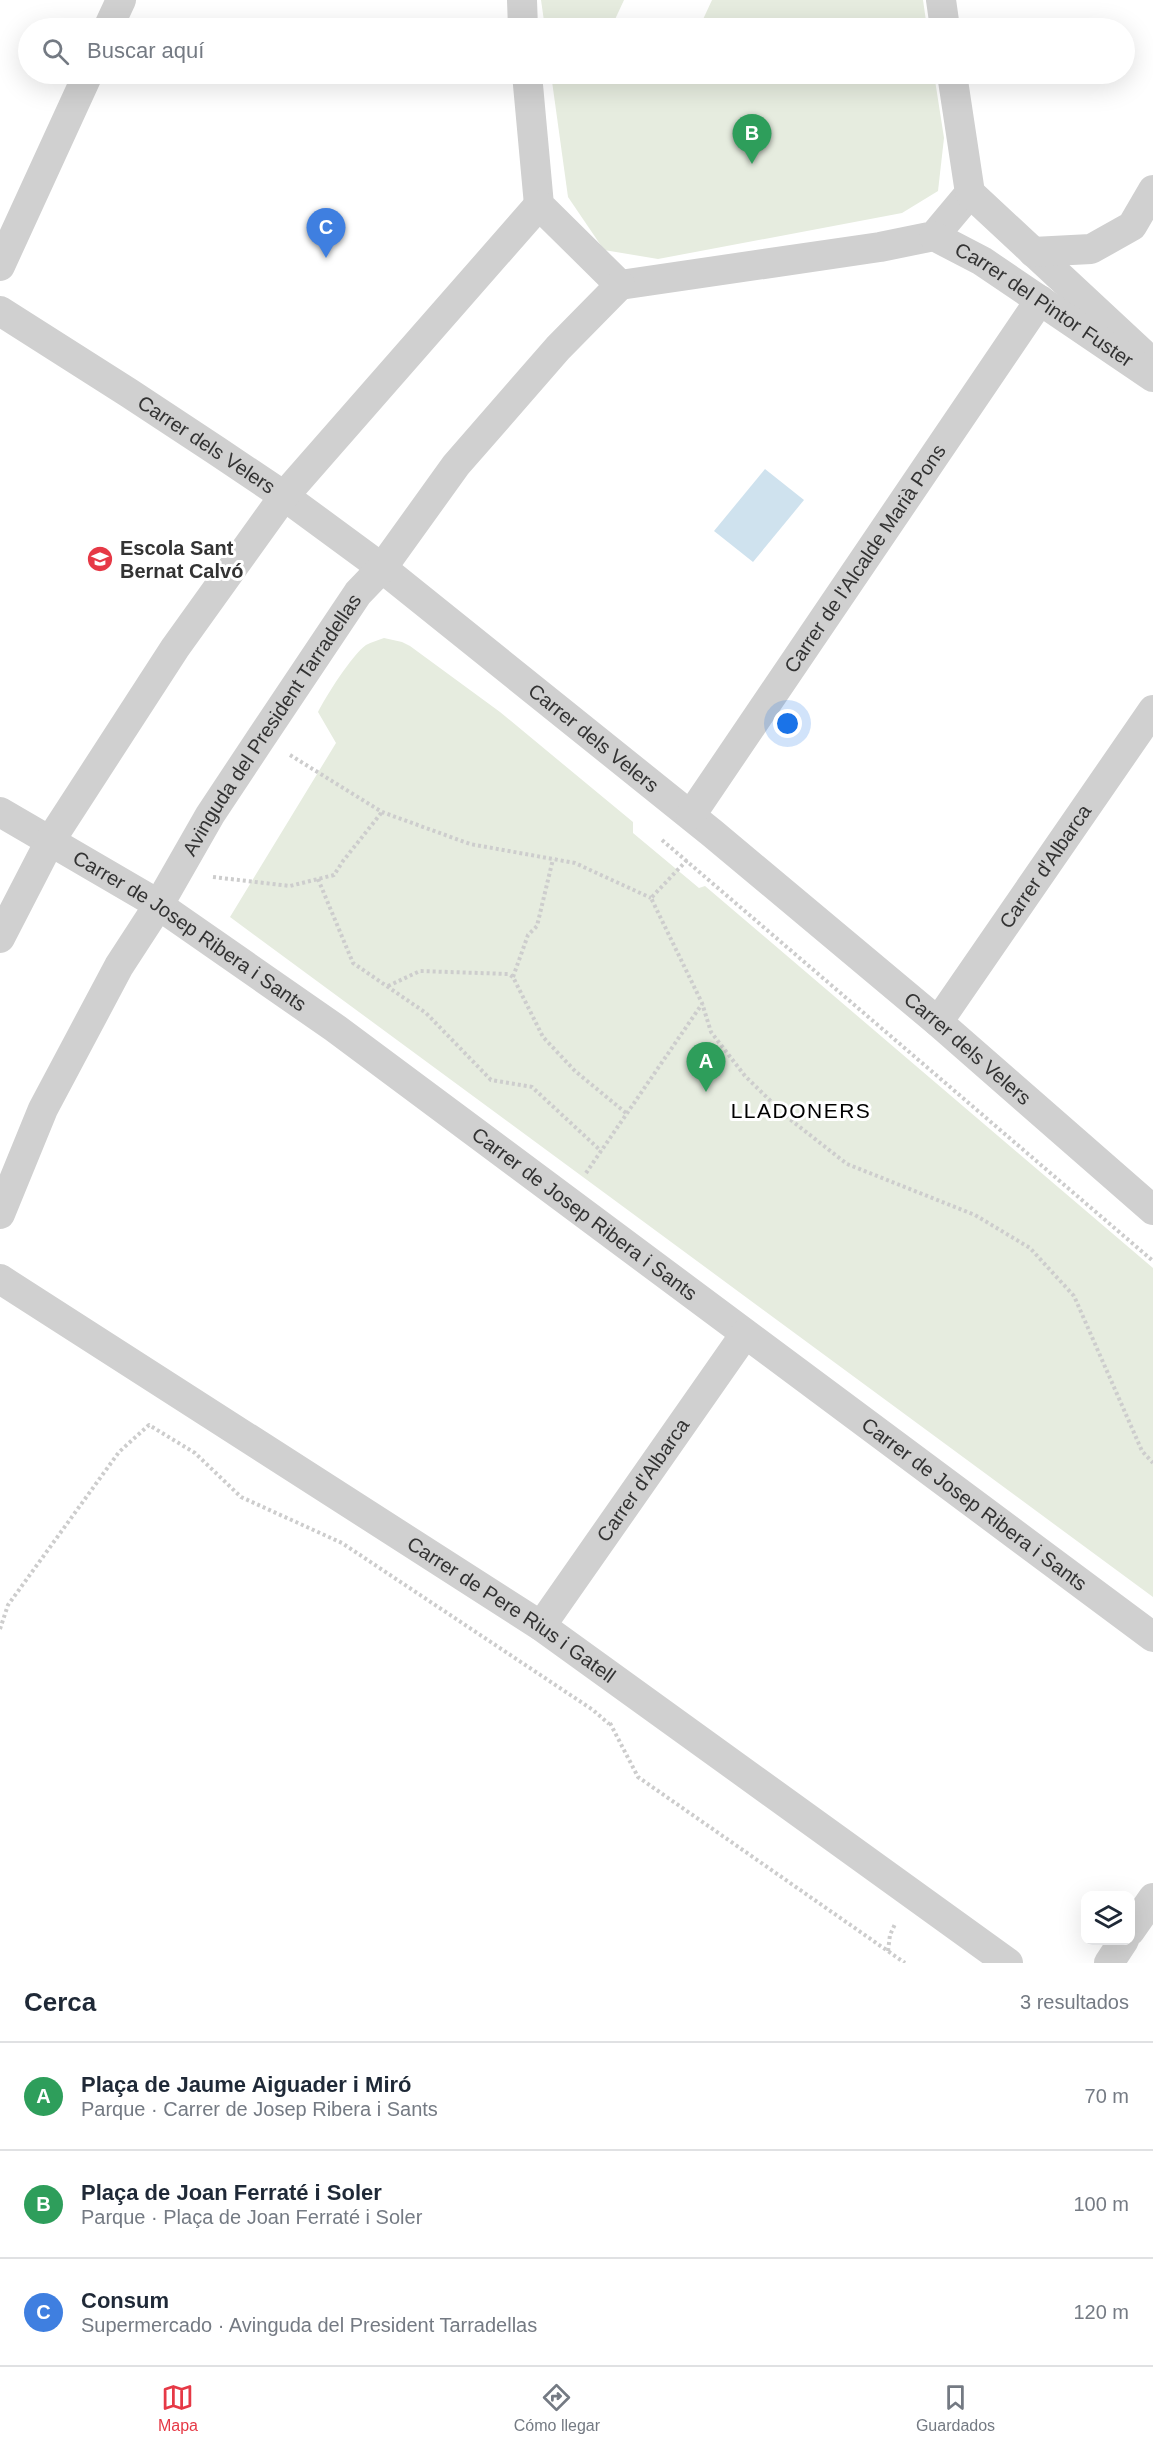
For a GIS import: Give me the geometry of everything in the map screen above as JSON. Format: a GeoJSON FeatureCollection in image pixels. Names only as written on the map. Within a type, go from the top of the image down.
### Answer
{"type":"FeatureCollection","features":[{"type":"Feature","properties":{"kind":"street"},"geometry":{"type":"LineString","coordinates":[[113,18],[122,0]]}},
{"type":"Feature","properties":{"kind":"street"},"geometry":{"type":"LineString","coordinates":[[522,0],[523,18]]}},
{"type":"Feature","properties":{"kind":"street"},"geometry":{"type":"LineString","coordinates":[[941,0],[944,18]]}},
{"type":"Feature","properties":{"kind":"street"},"geometry":{"type":"LineString","coordinates":[[0,266],[83,84]]}},
{"type":"Feature","properties":{"kind":"street"},"geometry":{"type":"LineString","coordinates":[[528,84],[539,205],[620,285],[880,247],[934,236],[970,193],[954,84]]}},
{"type":"Feature","properties":{"kind":"street"},"geometry":{"type":"LineString","coordinates":[[1033,252],[1091,249],[1131,226],[1153,190]]}},
{"type":"Feature","properties":{"kind":"street","name":"Carrer del Pintor Fuster"},"geometry":{"type":"LineString","coordinates":[[970,193],[1153,363]]}},
{"type":"Feature","properties":{"kind":"street"},"geometry":{"type":"LineString","coordinates":[[0,938],[50,841],[176,648],[284,496],[539,205]]}},
{"type":"Feature","properties":{"kind":"street","name":"Carrer del Pintor Fuster"},"geometry":{"type":"LineString","coordinates":[[934,236],[982,261],[1153,377]]}},
{"type":"Feature","properties":{"kind":"street","name":"Avinguda del President Tarradellas"},"geometry":{"type":"LineString","coordinates":[[0,1214],[43,1109],[119,966],[158,906],[210,815],[358,592],[382,568],[456,465],[558,348],[620,285]]}},
{"type":"Feature","properties":{"kind":"street","name":"Carrer de l'Alcalde Marià Pons"},"geometry":{"type":"LineString","coordinates":[[702,824],[1040,300]]}},
{"type":"Feature","properties":{"kind":"street","name":"Carrer dels Velers"},"geometry":{"type":"LineString","coordinates":[[0,311],[284,496],[382,568],[702,824],[938,1023],[1153,1210]]}},
{"type":"Feature","properties":{"kind":"street","name":"Carrer d'Albarca"},"geometry":{"type":"LineString","coordinates":[[938,1023],[1153,710]]}},
{"type":"Feature","properties":{"kind":"street","name":"Carrer de Josep Ribera i Sants"},"geometry":{"type":"LineString","coordinates":[[0,812],[158,906],[334,1028],[1153,1637]]}},
{"type":"Feature","properties":{"kind":"street","name":"Carrer de Pere Rius i Gatell"},"geometry":{"type":"LineString","coordinates":[[0,1279],[541,1626],[1008,1963]]}},
{"type":"Feature","properties":{"kind":"street","name":"Carrer d'Albarca"},"geometry":{"type":"LineString","coordinates":[[541,1626],[745,1334]]}},
{"type":"Feature","properties":{"kind":"street"},"geometry":{"type":"LineString","coordinates":[[1135,1925],[1153,1898]]}},
{"type":"Feature","properties":{"kind":"street"},"geometry":{"type":"LineString","coordinates":[[1109,1963],[1121,1945]]}},
{"type":"Feature","properties":{"kind":"path"},"geometry":{"type":"LineString","coordinates":[[259,741],[288,754],[382,812],[470,844],[575,863],[651,898],[702,1004],[711,1032],[745,1076],[787,1117],[847,1164],[975,1215],[1030,1248],[1074,1296],[1142,1451],[1153,1462]]}},
{"type":"Feature","properties":{"kind":"path"},"geometry":{"type":"LineString","coordinates":[[176,874],[290,886],[334,875],[382,812]]}},
{"type":"Feature","properties":{"kind":"path"},"geometry":{"type":"LineString","coordinates":[[651,898],[686,861],[702,824]]}},
{"type":"Feature","properties":{"kind":"path"},"geometry":{"type":"LineString","coordinates":[[659,837],[1153,1261]]}},
{"type":"Feature","properties":{"kind":"path"},"geometry":{"type":"LineString","coordinates":[[513,977],[528,935],[537,926],[553,859]]}},
{"type":"Feature","properties":{"kind":"path"},"geometry":{"type":"LineString","coordinates":[[318,879],[352,963],[426,1013],[490,1080],[532,1087],[601,1151]]}},
{"type":"Feature","properties":{"kind":"path"},"geometry":{"type":"LineString","coordinates":[[388,987],[420,972],[508,974],[513,977],[543,1037],[575,1071],[626,1113]]}},
{"type":"Feature","properties":{"kind":"path"},"geometry":{"type":"LineString","coordinates":[[567,1201],[702,1004]]}},
{"type":"Feature","properties":{"kind":"path"},"geometry":{"type":"LineString","coordinates":[[0,1629],[8,1605],[119,1452],[149,1425],[195,1453],[242,1497],[342,1543],[593,1710],[609,1724],[638,1777],[905,1963]]}},
{"type":"Feature","properties":{"kind":"path"},"geometry":{"type":"LineString","coordinates":[[609,1724],[611,1714]]}},
{"type":"Feature","properties":{"kind":"path"},"geometry":{"type":"LineString","coordinates":[[888,1951],[890,1935],[895,1924]]}},
{"type":"Feature","properties":{"kind":"shaded area"},"geometry":{"type":"Polygon","coordinates":[[[541,0],[624,0],[616,18],[544,18],[541,0]]]}},
{"type":"Feature","properties":{"kind":"shaded area"},"geometry":{"type":"Polygon","coordinates":[[[712,0],[923,0],[926,18],[704,18],[712,0]]]}},
{"type":"Feature","properties":{"kind":"shaded area"},"geometry":{"type":"Polygon","coordinates":[[[552,84],[936,84],[944,138],[938,191],[902,213],[658,259],[604,250],[568,197],[552,84]]]}},
{"type":"Feature","properties":{"kind":"shaded area"},"geometry":{"type":"Polygon","coordinates":[[[384,638],[410,646],[500,712],[633,822],[633,833],[699,888],[705,886],[1153,1268],[1153,1597],[230,917],[336,743],[318,712],[340,676],[360,650],[384,638]]]}},
{"type":"Feature","properties":{"kind":"water"},"geometry":{"type":"Polygon","coordinates":[[[765,469],[804,500],[753,562],[714,531],[765,469]]]}},
{"type":"Feature","properties":{"kind":"place","name":"Plaça de Joan Ferraté i Soler"},"geometry":{"type":"Point","coordinates":[752,164]}},
{"type":"Feature","properties":{"kind":"place","name":"Consum"},"geometry":{"type":"Point","coordinates":[326,258]}},
{"type":"Feature","properties":{"kind":"place","name":"Escola Sant Bernat Calvó"},"geometry":{"type":"Point","coordinates":[100,559]}},
{"type":"Feature","properties":{"kind":"place","name":"Plaça de Jaume Aiguader i Miró"},"geometry":{"type":"Point","coordinates":[706,1092]}},
{"type":"Feature","properties":{"kind":"district","name":"LLADONERS"},"geometry":{"type":"Point","coordinates":[801,1110]}}]}
